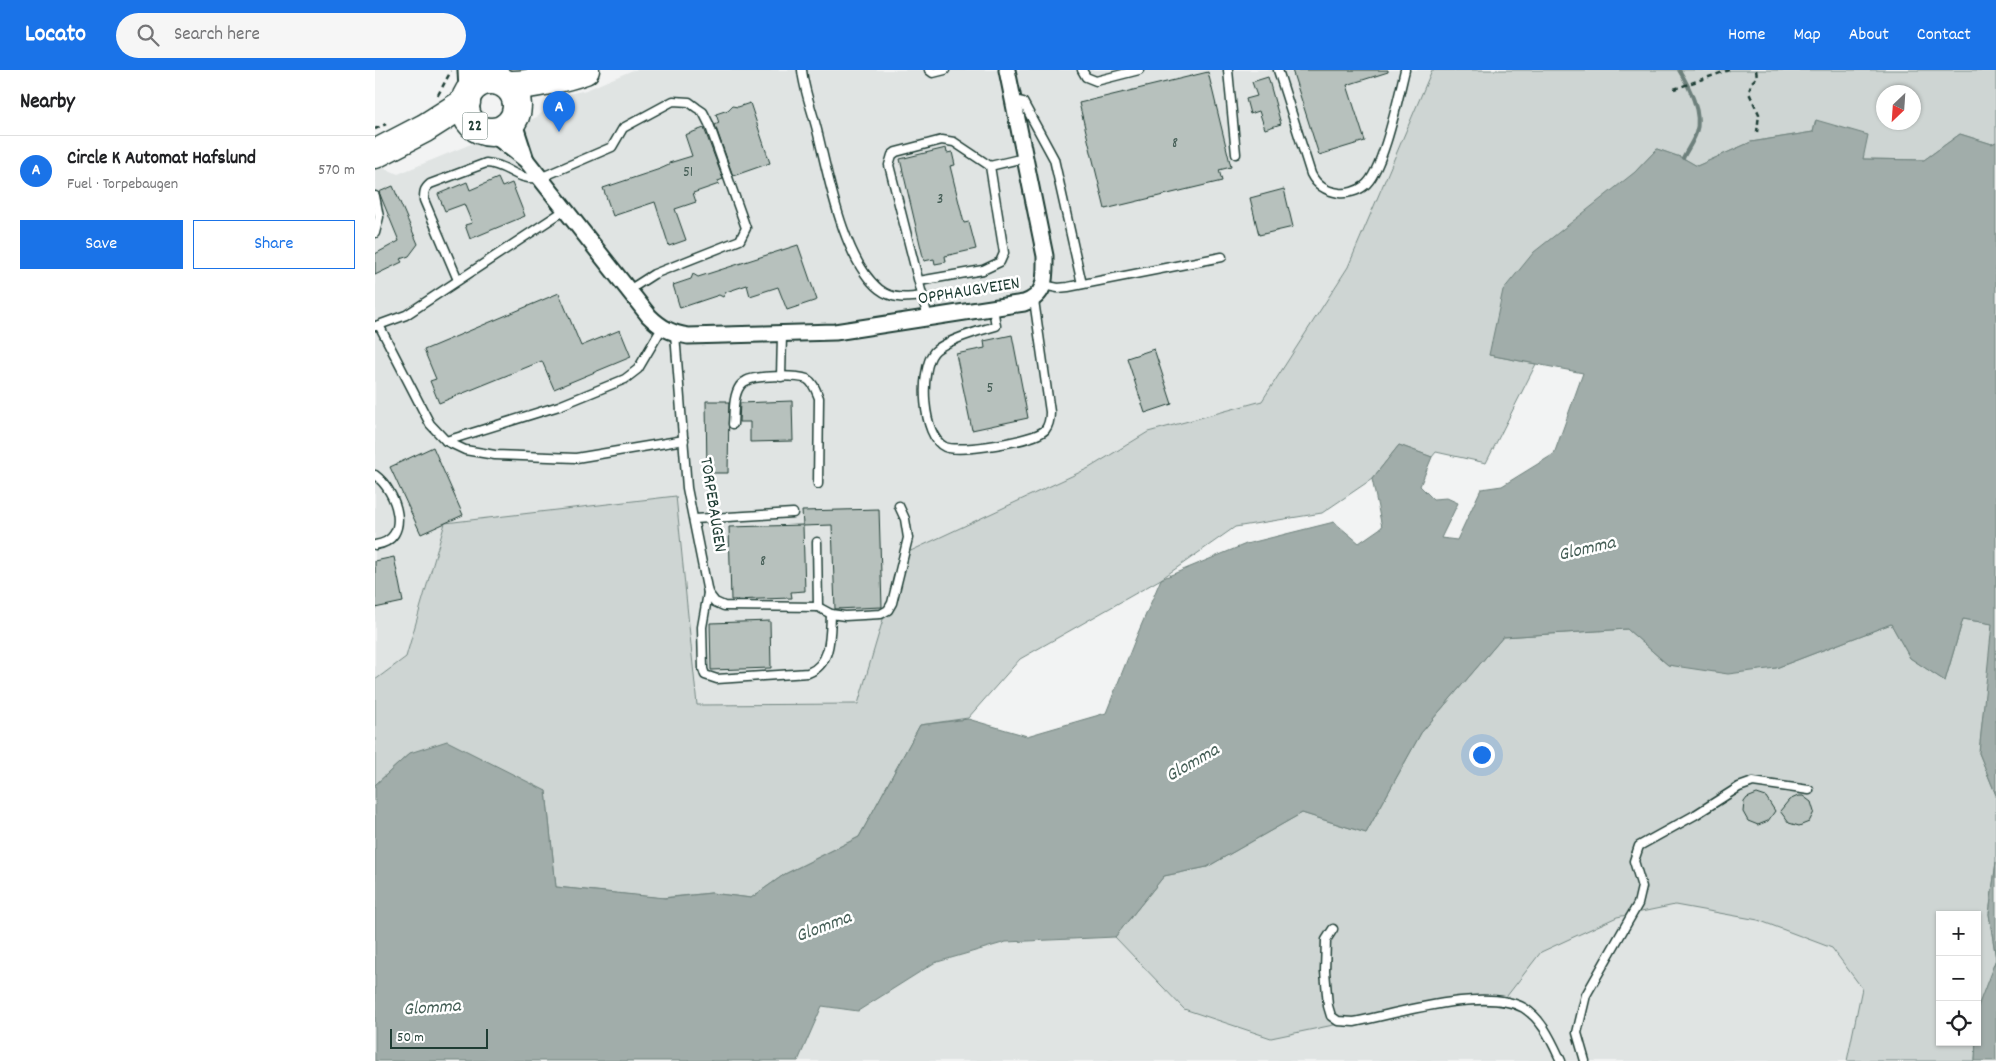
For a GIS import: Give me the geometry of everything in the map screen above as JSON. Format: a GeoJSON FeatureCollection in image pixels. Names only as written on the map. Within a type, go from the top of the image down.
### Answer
{"type":"FeatureCollection","features":[{"type":"Feature","properties":{"kind":"highway","name":"22"},"geometry":{"type":"LineString","coordinates":[[379,144],[425,128],[468,88],[481,82],[498,78],[520,86],[578,73]]}},
{"type":"Feature","properties":{"kind":"highway","name":"22"},"geometry":{"type":"LineString","coordinates":[[379,144],[430,137],[499,123],[578,73]]}},
{"type":"Feature","properties":{"kind":"highway"},"geometry":{"type":"LineString","coordinates":[[498,78],[516,97],[499,123]]}},
{"type":"Feature","properties":{"kind":"highway","name":"22"},"geometry":{"type":"LineString","coordinates":[[468,88],[468,117],[499,123]]}},
{"type":"Feature","properties":{"kind":"street","name":"OPPHAUGVEIEN"},"geometry":{"type":"LineString","coordinates":[[669,331],[688,336],[835,332],[1034,300],[1041,293],[1043,285],[1045,256],[1008,70]]}},
{"type":"Feature","properties":{"kind":"street"},"geometry":{"type":"LineString","coordinates":[[499,123],[649,316],[669,331]]}},
{"type":"Feature","properties":{"kind":"street"},"geometry":{"type":"LineString","coordinates":[[499,123],[526,160]]}},
{"type":"Feature","properties":{"kind":"lane"},"geometry":{"type":"LineString","coordinates":[[802,70],[836,205],[853,254],[868,278],[880,289],[897,298],[923,296]]}},
{"type":"Feature","properties":{"kind":"lane"},"geometry":{"type":"LineString","coordinates":[[929,70],[933,73],[945,70]]}},
{"type":"Feature","properties":{"kind":"lane"},"geometry":{"type":"LineString","coordinates":[[1082,70],[1086,77],[1096,81],[1139,70]]}},
{"type":"Feature","properties":{"kind":"lane"},"geometry":{"type":"LineString","coordinates":[[1228,70],[1236,154]]}},
{"type":"Feature","properties":{"kind":"lane"},"geometry":{"type":"LineString","coordinates":[[1278,70],[1316,184],[1325,189],[1340,193],[1351,192],[1365,186],[1374,173],[1382,154],[1405,70]]}},
{"type":"Feature","properties":{"kind":"lane"},"geometry":{"type":"LineString","coordinates":[[1013,100],[1023,102],[1054,159],[1083,284]]}},
{"type":"Feature","properties":{"kind":"lane"},"geometry":{"type":"LineString","coordinates":[[458,280],[424,200],[426,188],[431,184],[486,163],[494,163],[529,180],[540,178],[613,147],[623,128],[673,101],[689,102],[703,112],[746,228],[740,240],[654,274],[629,290]]}},
{"type":"Feature","properties":{"kind":"lane"},"geometry":{"type":"LineString","coordinates":[[928,318],[889,165],[892,155],[896,152],[942,140],[954,142],[990,166],[1025,158]]}},
{"type":"Feature","properties":{"kind":"lane"},"geometry":{"type":"LineString","coordinates":[[919,281],[983,270],[1000,262],[1003,253],[990,166]]}},
{"type":"Feature","properties":{"kind":"lane"},"geometry":{"type":"LineString","coordinates":[[375,196],[379,217],[375,233]]}},
{"type":"Feature","properties":{"kind":"lane"},"geometry":{"type":"LineString","coordinates":[[565,210],[406,315],[377,325],[430,424],[447,441],[465,450],[495,455],[576,458],[684,440]]}},
{"type":"Feature","properties":{"kind":"lane"},"geometry":{"type":"LineString","coordinates":[[1043,285],[1058,288],[1222,257]]}},
{"type":"Feature","properties":{"kind":"lane"},"geometry":{"type":"LineString","coordinates":[[993,308],[996,326],[970,332],[941,347],[932,355],[930,360],[924,396],[932,434],[946,447],[971,449],[1029,438],[1046,428],[1051,412],[1034,300]]}},
{"type":"Feature","properties":{"kind":"lane"},"geometry":{"type":"LineString","coordinates":[[447,441],[559,406],[625,380],[638,369],[669,331]]}},
{"type":"Feature","properties":{"kind":"lane","name":"TORPEBAUGEN"},"geometry":{"type":"LineString","coordinates":[[669,331],[684,440],[687,488],[708,593]]}},
{"type":"Feature","properties":{"kind":"lane"},"geometry":{"type":"LineString","coordinates":[[781,334],[781,377]]}},
{"type":"Feature","properties":{"kind":"lane"},"geometry":{"type":"LineString","coordinates":[[733,424],[737,394],[746,380],[755,377],[797,377],[807,380],[814,386],[819,398],[818,484]]}},
{"type":"Feature","properties":{"kind":"lane"},"geometry":{"type":"LineString","coordinates":[[375,476],[387,487],[393,497],[398,528],[392,540],[375,545]]}},
{"type":"Feature","properties":{"kind":"lane"},"geometry":{"type":"LineString","coordinates":[[708,593],[715,602],[724,606],[818,607],[831,614],[845,616],[881,614],[888,610],[893,603],[908,538],[905,519],[899,506]]}},
{"type":"Feature","properties":{"kind":"lane"},"geometry":{"type":"LineString","coordinates":[[693,519],[793,513]]}},
{"type":"Feature","properties":{"kind":"lane"},"geometry":{"type":"LineString","coordinates":[[817,542],[818,607]]}},
{"type":"Feature","properties":{"kind":"lane"},"geometry":{"type":"LineString","coordinates":[[708,593],[702,627],[703,669],[705,675],[717,679],[808,673],[817,670],[823,663],[830,645],[831,614]]}},
{"type":"Feature","properties":{"kind":"lane"},"geometry":{"type":"LineString","coordinates":[[1585,1061],[1577,1033],[1585,995],[1641,896],[1642,887],[1634,861],[1639,846],[1746,784],[1753,782],[1809,790]]}},
{"type":"Feature","properties":{"kind":"lane"},"geometry":{"type":"LineString","coordinates":[[1333,929],[1326,940],[1326,989],[1329,1012],[1337,1021],[1354,1022],[1463,1001],[1492,1001],[1511,1004],[1523,1008],[1540,1022],[1561,1061]]}},
{"type":"Feature","properties":{"kind":"path"},"geometry":{"type":"LineString","coordinates":[[433,101],[452,70]]}},
{"type":"Feature","properties":{"kind":"path"},"geometry":{"type":"LineString","coordinates":[[1674,89],[1729,70]]}},
{"type":"Feature","properties":{"kind":"path"},"geometry":{"type":"LineString","coordinates":[[1756,70],[1757,77],[1751,83],[1749,93],[1759,114],[1757,132]]}},
{"type":"Feature","properties":{"kind":"path"},"geometry":{"type":"LineString","coordinates":[[379,144],[392,122]]}},
{"type":"Feature","properties":{"kind":"shaded area"},"geometry":{"type":"Polygon","coordinates":[[[633,70],[1432,70],[1348,267],[1262,401],[1148,432],[1089,468],[902,555],[858,704],[697,705],[676,496],[445,523],[406,657],[375,680],[375,164],[398,174],[537,117],[561,96],[586,90],[633,70]]]}},
{"type":"Feature","properties":{"kind":"shaded area"},"geometry":{"type":"Polygon","coordinates":[[[1432,70],[1996,70],[1996,142],[1992,144],[1960,134],[1924,160],[1863,159],[1816,120],[1813,132],[1751,142],[1697,166],[1683,158],[1657,149],[1635,172],[1489,355],[1536,364],[1486,463],[1436,452],[1432,457],[1399,445],[1372,479],[1322,513],[1235,527],[1161,579],[1020,659],[968,718],[920,725],[859,837],[785,874],[751,898],[711,893],[661,898],[556,887],[546,791],[410,753],[375,785],[375,680],[406,657],[445,523],[676,496],[697,705],[858,704],[902,555],[1089,468],[1148,432],[1262,401],[1348,267],[1432,70]]]}},
{"type":"Feature","properties":{"kind":"shaded area"},"geometry":{"type":"Polygon","coordinates":[[[1963,619],[1993,624],[1979,753],[1996,795],[1996,862],[1989,914],[1996,959],[1981,1000],[1981,911],[1936,911],[1936,1046],[1976,1046],[1975,1061],[1847,1061],[1862,988],[1832,948],[1758,920],[1675,905],[1617,917],[1541,952],[1500,1005],[1441,1005],[1391,1013],[1271,1038],[1184,1009],[1115,937],[1164,876],[1207,867],[1302,813],[1366,833],[1421,733],[1503,637],[1627,629],[1668,665],[1776,668],[1891,624],[1910,658],[1945,681],[1963,619]]]}},
{"type":"Feature","properties":{"kind":"shaded area"},"geometry":{"type":"Polygon","coordinates":[[[1979,753],[1996,795],[1996,862],[1981,980],[1981,911],[1936,911],[1936,1046],[1976,1046],[1975,1061],[798,1061],[822,1006],[858,1011],[934,963],[1006,942],[1115,937],[1979,753]]]}},
{"type":"Feature","properties":{"kind":"water","name":"Glomma"},"geometry":{"type":"Polygon","coordinates":[[[1816,120],[1868,135],[1863,159],[1924,160],[1960,134],[1992,144],[1996,142],[1996,795],[1979,753],[1992,624],[1963,619],[1945,681],[1910,658],[1891,624],[1776,668],[1728,674],[1668,665],[1627,629],[1503,637],[1421,733],[1366,833],[1302,813],[1207,867],[1164,876],[1115,937],[1006,942],[934,963],[858,1011],[822,1006],[798,1061],[375,1061],[375,785],[410,753],[447,741],[546,791],[556,887],[665,898],[711,893],[751,898],[785,874],[859,837],[920,725],[968,719],[1027,736],[1106,713],[1161,579],[1246,544],[1334,522],[1359,543],[1382,527],[1372,479],[1399,445],[1432,457],[1420,486],[1433,499],[1447,498],[1458,503],[1441,538],[1457,540],[1481,489],[1502,486],[1554,454],[1583,373],[1489,355],[1503,290],[1534,252],[1635,172],[1657,149],[1683,158],[1697,166],[1751,142],[1813,132],[1816,120]]]}},
{"type":"Feature","properties":{"kind":"water"},"geometry":{"type":"Polygon","coordinates":[[[1996,862],[1996,959],[1989,914],[1996,862]]]}},
{"type":"Feature","properties":{"kind":"water"},"geometry":{"type":"Polygon","coordinates":[[[1996,959],[1996,1061],[1975,1061],[1976,1046],[1981,1046],[1981,998],[1996,959]]]}},
{"type":"Feature","properties":{"kind":"building"},"geometry":{"type":"Polygon","coordinates":[[[1292,70],[1388,70],[1388,72],[1347,85],[1365,141],[1319,155],[1292,70]]]}},
{"type":"Feature","properties":{"kind":"building"},"geometry":{"type":"Polygon","coordinates":[[[1208,72],[1231,167],[1219,170],[1222,181],[1105,209],[1079,103],[1208,72]]]}},
{"type":"Feature","properties":{"kind":"building"},"geometry":{"type":"Polygon","coordinates":[[[1268,77],[1281,124],[1265,129],[1259,111],[1250,114],[1246,99],[1257,96],[1252,82],[1268,77]]]}},
{"type":"Feature","properties":{"kind":"building"},"geometry":{"type":"Polygon","coordinates":[[[750,103],[770,163],[733,176],[715,125],[719,123],[716,114],[728,110],[732,106],[738,107],[750,103]]]}},
{"type":"Feature","properties":{"kind":"building"},"geometry":{"type":"Polygon","coordinates":[[[704,128],[723,179],[718,181],[719,184],[693,193],[696,202],[675,209],[686,240],[669,246],[655,202],[613,216],[603,188],[692,156],[685,135],[704,128]]]}},
{"type":"Feature","properties":{"kind":"building"},"geometry":{"type":"Polygon","coordinates":[[[946,148],[947,153],[952,152],[955,165],[950,166],[964,223],[969,222],[976,249],[945,256],[946,262],[935,264],[934,259],[924,261],[900,159],[946,148]]]}},
{"type":"Feature","properties":{"kind":"building"},"geometry":{"type":"Polygon","coordinates":[[[498,178],[502,187],[512,183],[525,216],[470,239],[465,225],[472,223],[464,204],[445,211],[438,194],[467,182],[470,190],[498,178]]]}},
{"type":"Feature","properties":{"kind":"building"},"geometry":{"type":"Polygon","coordinates":[[[393,186],[418,244],[409,256],[400,259],[402,262],[375,275],[375,254],[399,241],[379,192],[393,186]]]}},
{"type":"Feature","properties":{"kind":"building"},"geometry":{"type":"Polygon","coordinates":[[[1284,189],[1293,227],[1259,235],[1250,198],[1284,189]]]}},
{"type":"Feature","properties":{"kind":"building"},"geometry":{"type":"Polygon","coordinates":[[[798,245],[817,300],[787,310],[778,287],[750,296],[747,285],[726,292],[723,297],[719,295],[680,308],[673,285],[691,279],[693,274],[698,277],[798,245]]]}},
{"type":"Feature","properties":{"kind":"building"},"geometry":{"type":"Polygon","coordinates":[[[559,293],[581,346],[620,330],[631,357],[554,389],[542,361],[439,403],[430,381],[436,379],[424,350],[559,293]]]}},
{"type":"Feature","properties":{"kind":"building"},"geometry":{"type":"Polygon","coordinates":[[[1012,335],[1028,418],[972,430],[956,354],[985,348],[984,341],[1012,335]]]}},
{"type":"Feature","properties":{"kind":"building"},"geometry":{"type":"Polygon","coordinates":[[[1154,349],[1172,404],[1145,413],[1127,358],[1154,349]]]}},
{"type":"Feature","properties":{"kind":"building"},"geometry":{"type":"Polygon","coordinates":[[[706,401],[727,401],[729,403],[728,473],[707,473],[706,401]]]}},
{"type":"Feature","properties":{"kind":"building"},"geometry":{"type":"Polygon","coordinates":[[[792,401],[793,441],[750,442],[750,422],[739,422],[740,403],[792,401]]]}},
{"type":"Feature","properties":{"kind":"building"},"geometry":{"type":"Polygon","coordinates":[[[433,447],[463,515],[421,534],[390,467],[433,447]]]}},
{"type":"Feature","properties":{"kind":"building"},"geometry":{"type":"Polygon","coordinates":[[[879,509],[882,607],[835,609],[832,525],[803,526],[805,591],[791,592],[792,598],[731,600],[729,527],[803,525],[802,511],[879,509]]]}},
{"type":"Feature","properties":{"kind":"building"},"geometry":{"type":"Polygon","coordinates":[[[394,557],[403,602],[375,608],[375,561],[394,557]]]}},
{"type":"Feature","properties":{"kind":"building"},"geometry":{"type":"Polygon","coordinates":[[[770,621],[771,668],[711,670],[710,623],[770,621]]]}},
{"type":"Feature","properties":{"kind":"building"},"geometry":{"type":"Polygon","coordinates":[[[1757,794],[1766,797],[1775,811],[1768,821],[1758,825],[1748,821],[1743,812],[1744,802],[1747,798],[1757,794]]]}},
{"type":"Feature","properties":{"kind":"building"},"geometry":{"type":"Polygon","coordinates":[[[1803,796],[1811,802],[1814,812],[1809,822],[1799,826],[1789,823],[1780,811],[1789,800],[1803,796]]]}},
{"type":"Feature","properties":{"kind":"waterway"},"geometry":{"type":"LineString","coordinates":[[1679,70],[1691,92],[1698,117],[1696,133],[1683,158]]}},
{"type":"Feature","properties":{"kind":"place","name":"Circle K Automat Hafslund"},"geometry":{"type":"Point","coordinates":[559,132]}}]}
